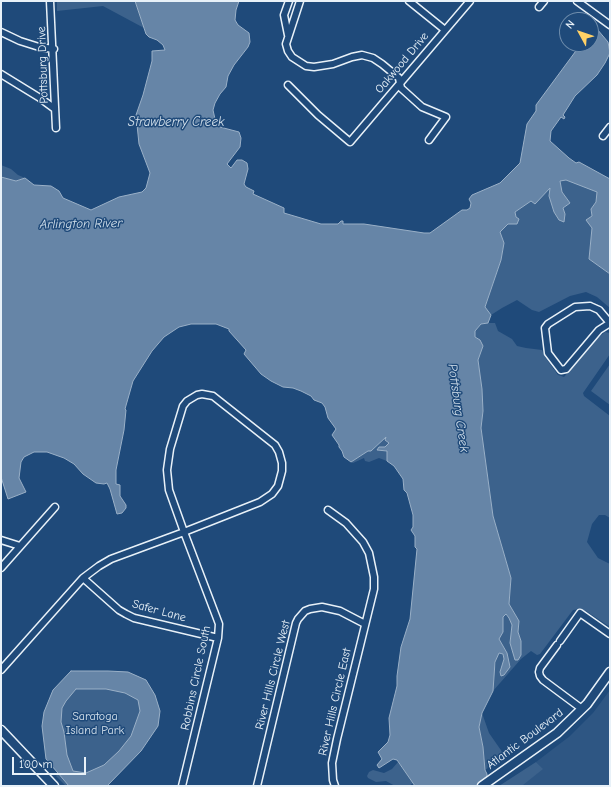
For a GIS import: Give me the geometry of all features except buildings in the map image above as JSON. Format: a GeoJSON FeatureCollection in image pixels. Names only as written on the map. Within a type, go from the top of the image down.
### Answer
{"type":"FeatureCollection","features":[{"type":"Feature","properties":{"kind":"main road","name":"Atlantic Boulevard"},"geometry":{"type":"LineString","coordinates":[[482,786],[557,733],[582,709],[610,672]]}},
{"type":"Feature","properties":{"kind":"main road"},"geometry":{"type":"LineString","coordinates":[[1,730],[54,786]]}},
{"type":"Feature","properties":{"kind":"street","name":"Pottsburg Drive"},"geometry":{"type":"LineString","coordinates":[[50,1],[54,49],[56,128]]}},
{"type":"Feature","properties":{"kind":"street"},"geometry":{"type":"LineString","coordinates":[[288,36],[284,14],[289,1]]}},
{"type":"Feature","properties":{"kind":"street"},"geometry":{"type":"LineString","coordinates":[[300,1],[286,44],[292,57],[306,66],[314,67],[324,66],[362,55],[373,58],[398,78],[401,88],[422,107],[446,117],[429,140]]}},
{"type":"Feature","properties":{"kind":"street"},"geometry":{"type":"LineString","coordinates":[[409,1],[445,30]]}},
{"type":"Feature","properties":{"kind":"street","name":"Oakwood Drive"},"geometry":{"type":"LineString","coordinates":[[288,85],[334,130],[338,131],[347,141],[350,142],[470,1]]}},
{"type":"Feature","properties":{"kind":"street"},"geometry":{"type":"LineString","coordinates":[[540,7],[544,1]]}},
{"type":"Feature","properties":{"kind":"street"},"geometry":{"type":"LineString","coordinates":[[577,1],[610,25]]}},
{"type":"Feature","properties":{"kind":"street"},"geometry":{"type":"LineString","coordinates":[[1,32],[20,41],[39,47],[54,49]]}},
{"type":"Feature","properties":{"kind":"street"},"geometry":{"type":"LineString","coordinates":[[1,74],[55,109]]}},
{"type":"Feature","properties":{"kind":"street"},"geometry":{"type":"LineString","coordinates":[[603,136],[610,127]]}},
{"type":"Feature","properties":{"kind":"street"},"geometry":{"type":"LineString","coordinates":[[590,306],[599,310],[610,323],[598,330],[566,369],[561,370],[548,354],[544,328],[575,307],[590,306]]}},
{"type":"Feature","properties":{"kind":"street"},"geometry":{"type":"LineString","coordinates":[[1,670],[83,578],[94,569],[111,559],[184,532],[260,502],[272,494],[278,486],[281,478],[282,463],[275,445],[213,396],[202,394],[197,395],[187,401],[181,412],[170,449],[166,470],[169,490],[184,532]]}},
{"type":"Feature","properties":{"kind":"street"},"geometry":{"type":"LineString","coordinates":[[1,568],[55,507]]}},
{"type":"Feature","properties":{"kind":"street","name":"River Hills Circle East"},"geometry":{"type":"LineString","coordinates":[[328,510],[341,518],[363,542],[369,553],[374,577],[374,590],[332,763],[333,780],[335,786]]}},
{"type":"Feature","properties":{"kind":"street","name":"Robbins Circle South"},"geometry":{"type":"LineString","coordinates":[[182,786],[218,638],[219,624],[184,532]]}},
{"type":"Feature","properties":{"kind":"street"},"geometry":{"type":"LineString","coordinates":[[1,540],[20,546]]}},
{"type":"Feature","properties":{"kind":"street","name":"Safer Lane"},"geometry":{"type":"LineString","coordinates":[[83,578],[119,610],[134,618],[218,638]]}},
{"type":"Feature","properties":{"kind":"street","name":"River Hills Circle West"},"geometry":{"type":"LineString","coordinates":[[257,786],[298,618],[305,611],[322,608],[340,611],[365,624]]}},
{"type":"Feature","properties":{"kind":"street"},"geometry":{"type":"LineString","coordinates":[[582,709],[543,680],[539,672],[540,668],[580,613],[610,634]]}},
{"type":"Feature","properties":{"kind":"shaded area"},"geometry":{"type":"Polygon","coordinates":[[[610,690],[610,786],[522,786],[542,769],[536,762],[570,736],[593,713],[610,690]]]}},
{"type":"Feature","properties":{"kind":"green space"},"geometry":{"type":"Polygon","coordinates":[[[57,1],[150,1],[144,28],[103,6],[57,11],[57,1]]]}},
{"type":"Feature","properties":{"kind":"green space"},"geometry":{"type":"Polygon","coordinates":[[[1,165],[11,169],[18,175],[25,178],[16,181],[1,177],[1,165]]]}},
{"type":"Feature","properties":{"kind":"green space"},"geometry":{"type":"Polygon","coordinates":[[[566,179],[597,192],[596,202],[591,209],[592,228],[589,259],[610,274],[610,308],[597,297],[586,292],[570,296],[539,312],[532,310],[517,300],[491,315],[485,308],[501,260],[504,243],[500,232],[516,217],[515,212],[531,200],[535,204],[550,187],[549,196],[554,212],[559,220],[565,214],[563,208],[570,203],[562,192],[560,181],[566,179]]]}},
{"type":"Feature","properties":{"kind":"green space"},"geometry":{"type":"Polygon","coordinates":[[[495,323],[498,331],[512,339],[517,346],[542,350],[545,357],[558,375],[564,377],[597,339],[605,332],[610,333],[610,354],[583,393],[584,396],[610,416],[610,518],[605,515],[599,515],[592,524],[587,542],[598,558],[610,564],[610,627],[586,611],[580,609],[573,610],[540,654],[537,655],[531,651],[521,659],[493,691],[497,655],[499,653],[503,654],[504,659],[500,672],[501,676],[507,653],[499,639],[503,632],[503,617],[506,614],[512,625],[510,643],[521,641],[518,632],[519,621],[509,604],[511,578],[493,516],[481,428],[483,411],[478,360],[483,346],[475,337],[475,331],[481,324],[495,323]]]}},
{"type":"Feature","properties":{"kind":"green space"},"geometry":{"type":"Polygon","coordinates":[[[610,364],[610,405],[591,391],[610,364]]]}},
{"type":"Feature","properties":{"kind":"green space"},"geometry":{"type":"Polygon","coordinates":[[[386,437],[389,443],[385,447],[377,450],[387,451],[387,461],[379,458],[369,462],[365,461],[364,458],[353,463],[351,462],[368,451],[371,451],[386,437]]]}},
{"type":"Feature","properties":{"kind":"green space","name":"Saratoga Island Park"},"geometry":{"type":"Polygon","coordinates":[[[71,671],[128,672],[146,680],[155,695],[160,711],[158,726],[141,751],[107,786],[66,786],[56,776],[58,774],[46,759],[42,726],[44,712],[53,690],[71,671]]]}},
{"type":"Feature","properties":{"kind":"green space"},"geometry":{"type":"Polygon","coordinates":[[[482,713],[489,733],[505,756],[485,770],[479,727],[482,713]]]}},
{"type":"Feature","properties":{"kind":"green space"},"geometry":{"type":"Polygon","coordinates":[[[398,762],[413,783],[409,786],[395,786],[386,781],[376,782],[367,776],[369,772],[373,770],[384,773],[392,769],[398,762]]]}},
{"type":"Feature","properties":{"kind":"green space"},"geometry":{"type":"Polygon","coordinates":[[[536,762],[543,769],[522,786],[499,786],[536,762]]]}},
{"type":"Feature","properties":{"kind":"water"},"geometry":{"type":"Polygon","coordinates":[[[135,1],[239,1],[235,20],[238,25],[249,33],[250,42],[228,76],[226,87],[220,94],[213,110],[215,119],[220,127],[239,132],[241,138],[240,147],[227,164],[231,168],[237,160],[242,160],[247,163],[248,169],[244,184],[246,187],[254,191],[253,194],[284,208],[284,213],[321,224],[338,224],[343,221],[343,224],[364,224],[424,233],[430,233],[462,210],[467,210],[470,208],[471,203],[469,199],[472,195],[500,183],[520,163],[527,124],[536,111],[536,105],[575,52],[599,52],[599,31],[608,42],[610,53],[605,63],[597,75],[575,96],[563,115],[565,117],[564,119],[561,117],[551,131],[550,141],[576,163],[579,162],[610,179],[610,274],[589,259],[592,228],[586,220],[592,216],[591,209],[596,202],[597,192],[566,180],[560,181],[562,192],[570,203],[563,208],[565,214],[564,222],[559,220],[554,212],[549,196],[550,188],[535,204],[531,201],[515,212],[516,217],[519,219],[517,224],[508,224],[500,232],[504,243],[501,260],[485,307],[491,315],[488,323],[481,324],[475,331],[475,337],[480,340],[483,346],[478,360],[483,411],[481,428],[493,516],[511,578],[509,604],[519,621],[518,632],[521,641],[521,655],[518,660],[515,660],[510,643],[512,625],[506,614],[503,617],[503,632],[499,639],[507,653],[510,667],[504,675],[501,676],[500,672],[504,659],[503,654],[499,653],[495,662],[493,691],[482,713],[479,727],[485,770],[487,774],[487,786],[415,786],[397,760],[393,759],[379,768],[377,765],[382,759],[378,752],[388,742],[390,735],[389,718],[397,686],[401,647],[410,619],[417,549],[415,547],[415,536],[411,530],[413,527],[413,515],[407,493],[404,490],[403,479],[394,466],[387,461],[387,451],[377,450],[379,447],[385,447],[389,443],[385,440],[386,437],[371,451],[368,451],[351,462],[344,457],[339,445],[332,435],[336,429],[328,418],[325,407],[322,403],[314,400],[311,396],[301,391],[283,387],[261,374],[244,354],[246,350],[229,331],[229,329],[216,324],[191,324],[179,327],[164,337],[152,351],[133,381],[125,409],[124,430],[116,470],[116,484],[120,485],[120,496],[126,505],[126,508],[122,513],[117,514],[107,483],[96,483],[83,474],[74,464],[64,458],[47,452],[34,452],[24,457],[21,462],[19,478],[26,492],[8,499],[1,477],[1,177],[16,181],[25,178],[34,185],[51,186],[59,191],[63,198],[91,210],[119,197],[142,192],[146,188],[150,173],[139,144],[136,115],[152,61],[152,51],[165,50],[163,45],[146,34],[135,1]]]}},
{"type":"Feature","properties":{"kind":"water"},"geometry":{"type":"Polygon","coordinates":[[[71,671],[128,672],[146,680],[155,695],[160,711],[158,726],[141,751],[107,786],[69,786],[46,759],[42,726],[44,712],[53,690],[71,671]],[[76,689],[62,708],[61,722],[67,755],[73,771],[86,773],[104,765],[119,751],[131,736],[140,711],[138,700],[125,693],[106,689],[76,689]]]}},
{"type":"Feature","properties":{"kind":"water label","name":"Strawberry Creek"},"geometry":{"type":"Point","coordinates":[176,122]}},
{"type":"Feature","properties":{"kind":"water label","name":"Arlington River"},"geometry":{"type":"Point","coordinates":[81,224]}},
{"type":"Feature","properties":{"kind":"water label","name":"Pottsburg Creek"},"geometry":{"type":"Point","coordinates":[458,408]}}]}
